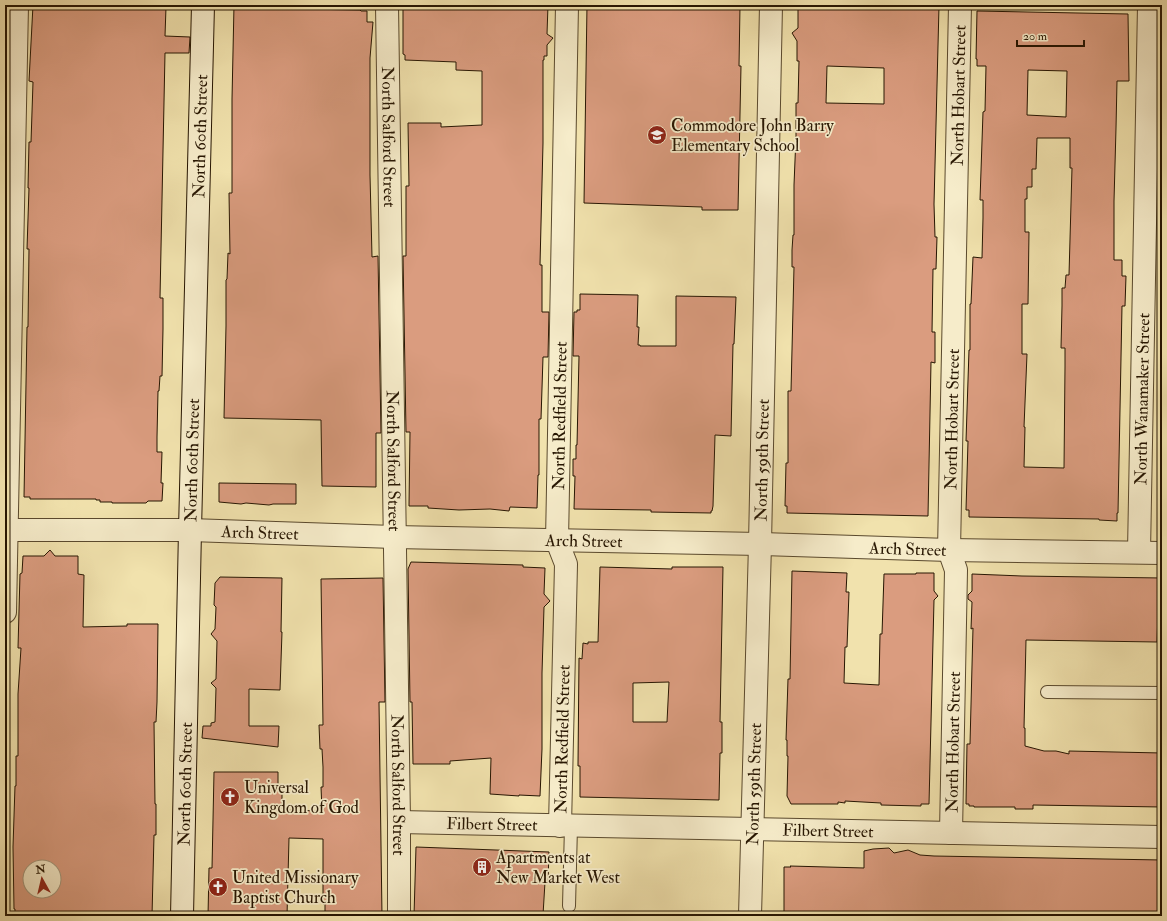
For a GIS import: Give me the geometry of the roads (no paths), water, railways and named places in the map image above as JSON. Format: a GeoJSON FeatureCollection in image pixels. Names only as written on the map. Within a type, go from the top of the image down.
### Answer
{"type":"FeatureCollection","features":[{"type":"Feature","properties":{"kind":"street"},"geometry":{"type":"LineString","coordinates":[[5,612],[17,5]]}},
{"type":"Feature","properties":{"kind":"street","name":"North 60th Street"},"geometry":{"type":"LineString","coordinates":[[182,916],[203,5]]}},
{"type":"Feature","properties":{"kind":"street","name":"North Salford Street"},"geometry":{"type":"LineString","coordinates":[[387,5],[399,822],[399,916]]}},
{"type":"Feature","properties":{"kind":"street","name":"North Redfield Street"},"geometry":{"type":"LineString","coordinates":[[565,826],[566,564],[557,541],[567,5]]}},
{"type":"Feature","properties":{"kind":"street","name":"North 59th Street"},"geometry":{"type":"LineString","coordinates":[[750,916],[760,544],[771,5]]}},
{"type":"Feature","properties":{"kind":"street","name":"North Hobart Street"},"geometry":{"type":"LineString","coordinates":[[951,833],[956,570],[949,550],[960,5]]}},
{"type":"Feature","properties":{"kind":"street","name":"North Wanamaker Street"},"geometry":{"type":"LineString","coordinates":[[1139,552],[1149,5]]}},
{"type":"Feature","properties":{"kind":"street","name":"Arch Street"},"geometry":{"type":"LineString","coordinates":[[6,530],[190,530],[557,541],[760,544],[949,550],[1162,553]]}},
{"type":"Feature","properties":{"kind":"street","name":"Filbert Street"},"geometry":{"type":"LineString","coordinates":[[399,822],[1162,838]]}},
{"type":"Feature","properties":{"kind":"lane"},"geometry":{"type":"LineString","coordinates":[[1047,692],[1162,693]]}},
{"type":"Feature","properties":{"kind":"lane"},"geometry":{"type":"LineString","coordinates":[[565,826],[569,906]]}},
{"type":"Feature","properties":{"kind":"place","name":"Commodore John Barry Elementary School"},"geometry":{"type":"Point","coordinates":[657,135]}},
{"type":"Feature","properties":{"kind":"place","name":"Universal Kingdom of God"},"geometry":{"type":"Point","coordinates":[230,797]}},
{"type":"Feature","properties":{"kind":"place","name":"Apartments at New Market West"},"geometry":{"type":"Point","coordinates":[482,867]}},
{"type":"Feature","properties":{"kind":"place","name":"United Missionary Baptist Church"},"geometry":{"type":"Point","coordinates":[218,887]}}]}
